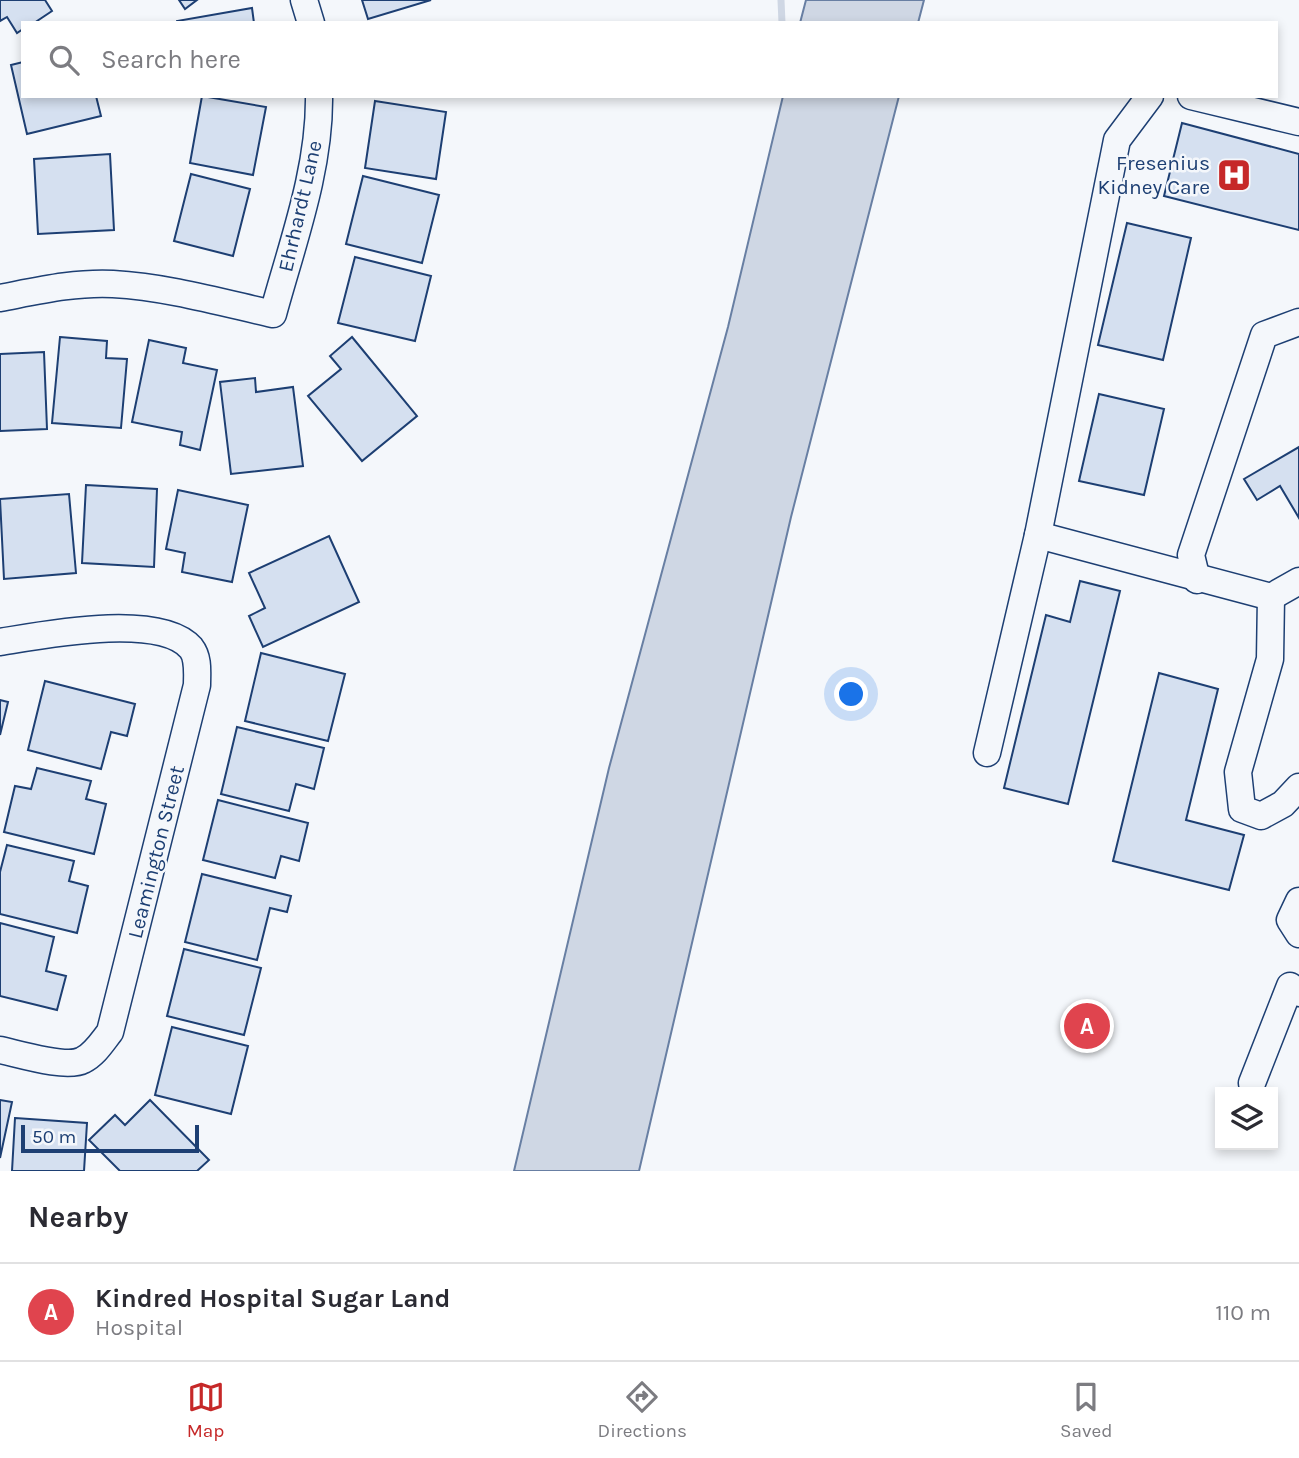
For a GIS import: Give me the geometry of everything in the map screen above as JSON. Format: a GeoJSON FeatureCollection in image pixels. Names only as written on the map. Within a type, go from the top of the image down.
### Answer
{"type":"FeatureCollection","features":[{"type":"Feature","properties":{"kind":"street"},"geometry":{"type":"LineString","coordinates":[[304,0],[310,21]]}},
{"type":"Feature","properties":{"kind":"street","name":"Ehrhardt Lane"},"geometry":{"type":"LineString","coordinates":[[0,298],[56,287],[111,284],[166,290],[273,314],[310,175],[319,119],[319,98]]}},
{"type":"Feature","properties":{"kind":"street"},"geometry":{"type":"LineString","coordinates":[[987,753],[1038,535],[1117,140],[1148,98]]}},
{"type":"Feature","properties":{"kind":"street"},"geometry":{"type":"LineString","coordinates":[[1199,98],[1299,122]]}},
{"type":"Feature","properties":{"kind":"street"},"geometry":{"type":"LineString","coordinates":[[1197,580],[1191,555],[1264,335],[1299,322]]}},
{"type":"Feature","properties":{"kind":"street"},"geometry":{"type":"LineString","coordinates":[[1038,535],[1197,580],[1271,597],[1299,582]]}},
{"type":"Feature","properties":{"kind":"street"},"geometry":{"type":"LineString","coordinates":[[1271,597],[1270,659],[1238,772],[1242,809],[1261,816],[1283,804],[1299,787]]}},
{"type":"Feature","properties":{"kind":"street","name":"Leamington Street"},"geometry":{"type":"LineString","coordinates":[[0,642],[96,628],[170,635],[191,648],[196,659],[197,685],[121,997],[110,1032],[95,1052],[81,1062],[57,1062],[0,1050]]}},
{"type":"Feature","properties":{"kind":"street"},"geometry":{"type":"LineString","coordinates":[[1299,901],[1290,920],[1299,934]]}},
{"type":"Feature","properties":{"kind":"street"},"geometry":{"type":"LineString","coordinates":[[1252,1083],[1290,986],[1299,993]]}},
{"type":"Feature","properties":{"kind":"shaded area"},"geometry":{"type":"Polygon","coordinates":[[[806,0],[924,0],[919,21],[801,21],[806,0]]]}},
{"type":"Feature","properties":{"kind":"shaded area"},"geometry":{"type":"Polygon","coordinates":[[[783,98],[898,98],[791,517],[639,1171],[514,1171],[609,768],[728,327],[783,98]]]}},
{"type":"Feature","properties":{"kind":"building"},"geometry":{"type":"Polygon","coordinates":[[[0,0],[45,0],[52,11],[37,21],[21,21],[21,30],[17,33],[7,17],[0,21],[0,0]]]}},
{"type":"Feature","properties":{"kind":"building"},"geometry":{"type":"Polygon","coordinates":[[[179,0],[197,0],[185,9],[179,0]]]}},
{"type":"Feature","properties":{"kind":"building"},"geometry":{"type":"Polygon","coordinates":[[[362,0],[431,0],[368,19],[362,0]]]}},
{"type":"Feature","properties":{"kind":"building"},"geometry":{"type":"Polygon","coordinates":[[[252,8],[254,21],[177,21],[252,8]]]}},
{"type":"Feature","properties":{"kind":"building"},"geometry":{"type":"Polygon","coordinates":[[[21,62],[21,98],[96,98],[101,116],[27,134],[11,65],[21,62]]]}},
{"type":"Feature","properties":{"kind":"building"},"geometry":{"type":"Polygon","coordinates":[[[202,98],[266,107],[253,175],[190,163],[202,98]]]}},
{"type":"Feature","properties":{"kind":"building"},"geometry":{"type":"Polygon","coordinates":[[[375,101],[446,112],[436,179],[365,168],[375,101]]]}},
{"type":"Feature","properties":{"kind":"building","name":"Fresenius Kidney Care"},"geometry":{"type":"Polygon","coordinates":[[[1182,123],[1299,154],[1299,230],[1164,196],[1182,123]]]}},
{"type":"Feature","properties":{"kind":"building"},"geometry":{"type":"Polygon","coordinates":[[[110,154],[114,230],[38,234],[34,159],[110,154]]]}},
{"type":"Feature","properties":{"kind":"building"},"geometry":{"type":"Polygon","coordinates":[[[191,174],[250,189],[233,256],[174,241],[191,174]]]}},
{"type":"Feature","properties":{"kind":"building"},"geometry":{"type":"Polygon","coordinates":[[[363,176],[439,195],[422,263],[346,244],[363,176]]]}},
{"type":"Feature","properties":{"kind":"building"},"geometry":{"type":"Polygon","coordinates":[[[1127,223],[1191,238],[1163,360],[1098,345],[1127,223]]]}},
{"type":"Feature","properties":{"kind":"building"},"geometry":{"type":"Polygon","coordinates":[[[355,257],[431,276],[415,341],[338,323],[355,257]]]}},
{"type":"Feature","properties":{"kind":"building"},"geometry":{"type":"Polygon","coordinates":[[[60,337],[107,341],[106,358],[127,359],[121,428],[52,423],[60,337]]]}},
{"type":"Feature","properties":{"kind":"building"},"geometry":{"type":"Polygon","coordinates":[[[352,337],[417,416],[362,461],[308,396],[341,369],[330,356],[352,337]]]}},
{"type":"Feature","properties":{"kind":"building"},"geometry":{"type":"Polygon","coordinates":[[[149,340],[186,348],[183,363],[217,370],[200,450],[180,445],[182,432],[132,422],[149,340]]]}},
{"type":"Feature","properties":{"kind":"building"},"geometry":{"type":"Polygon","coordinates":[[[44,352],[47,429],[0,431],[0,354],[44,352]]]}},
{"type":"Feature","properties":{"kind":"building"},"geometry":{"type":"Polygon","coordinates":[[[255,378],[256,392],[293,387],[303,466],[231,474],[220,382],[255,378]]]}},
{"type":"Feature","properties":{"kind":"building"},"geometry":{"type":"Polygon","coordinates":[[[1099,394],[1164,409],[1144,495],[1079,481],[1099,394]]]}},
{"type":"Feature","properties":{"kind":"building"},"geometry":{"type":"Polygon","coordinates":[[[1299,447],[1299,518],[1280,486],[1257,500],[1244,479],[1299,447]]]}},
{"type":"Feature","properties":{"kind":"building"},"geometry":{"type":"Polygon","coordinates":[[[86,485],[157,489],[154,567],[82,563],[86,485]]]}},
{"type":"Feature","properties":{"kind":"building"},"geometry":{"type":"Polygon","coordinates":[[[178,490],[248,505],[232,582],[182,572],[185,553],[166,549],[178,490]]]}},
{"type":"Feature","properties":{"kind":"building"},"geometry":{"type":"Polygon","coordinates":[[[69,494],[76,573],[4,579],[0,499],[69,494]]]}},
{"type":"Feature","properties":{"kind":"building"},"geometry":{"type":"Polygon","coordinates":[[[329,536],[359,602],[263,647],[249,616],[265,608],[249,573],[329,536]]]}},
{"type":"Feature","properties":{"kind":"building"},"geometry":{"type":"Polygon","coordinates":[[[1080,581],[1120,591],[1068,804],[1004,788],[1046,615],[1070,622],[1080,581]]]}},
{"type":"Feature","properties":{"kind":"building"},"geometry":{"type":"Polygon","coordinates":[[[261,653],[345,674],[328,741],[245,721],[261,653]]]}},
{"type":"Feature","properties":{"kind":"building"},"geometry":{"type":"Polygon","coordinates":[[[1159,673],[1218,689],[1186,820],[1244,835],[1229,890],[1113,861],[1159,673]]]}},
{"type":"Feature","properties":{"kind":"building"},"geometry":{"type":"Polygon","coordinates":[[[45,681],[135,704],[127,736],[111,732],[101,769],[28,750],[45,681]]]}},
{"type":"Feature","properties":{"kind":"building"},"geometry":{"type":"Polygon","coordinates":[[[0,700],[8,702],[0,735],[0,700]]]}},
{"type":"Feature","properties":{"kind":"building"},"geometry":{"type":"Polygon","coordinates":[[[237,727],[324,748],[314,789],[296,784],[289,811],[221,794],[237,727]]]}},
{"type":"Feature","properties":{"kind":"building"},"geometry":{"type":"Polygon","coordinates":[[[37,768],[91,781],[86,799],[106,804],[94,854],[4,832],[15,786],[31,789],[37,768]]]}},
{"type":"Feature","properties":{"kind":"building"},"geometry":{"type":"Polygon","coordinates":[[[218,800],[308,823],[299,861],[281,856],[275,878],[203,860],[218,800]]]}},
{"type":"Feature","properties":{"kind":"building"},"geometry":{"type":"Polygon","coordinates":[[[7,845],[74,861],[69,881],[88,886],[77,933],[0,914],[0,872],[7,845]]]}},
{"type":"Feature","properties":{"kind":"building"},"geometry":{"type":"Polygon","coordinates":[[[202,874],[291,896],[287,912],[270,908],[257,960],[185,942],[202,874]]]}},
{"type":"Feature","properties":{"kind":"building"},"geometry":{"type":"Polygon","coordinates":[[[0,923],[54,937],[46,971],[66,976],[57,1010],[0,996],[0,923]]]}},
{"type":"Feature","properties":{"kind":"building"},"geometry":{"type":"Polygon","coordinates":[[[184,949],[261,968],[244,1035],[167,1016],[184,949]]]}},
{"type":"Feature","properties":{"kind":"building"},"geometry":{"type":"Polygon","coordinates":[[[172,1027],[248,1046],[231,1114],[155,1095],[172,1027]]]}},
{"type":"Feature","properties":{"kind":"building"},"geometry":{"type":"Polygon","coordinates":[[[0,1100],[12,1102],[0,1158],[0,1100]]]}},
{"type":"Feature","properties":{"kind":"building"},"geometry":{"type":"Polygon","coordinates":[[[150,1100],[209,1160],[197,1171],[120,1171],[89,1140],[115,1115],[125,1125],[150,1100]]]}},
{"type":"Feature","properties":{"kind":"building"},"geometry":{"type":"Polygon","coordinates":[[[15,1118],[87,1123],[84,1171],[12,1171],[15,1118]]]}},
{"type":"Feature","properties":{"kind":"waterway"},"geometry":{"type":"LineString","coordinates":[[781,0],[782,21]]}},
{"type":"Feature","properties":{"kind":"place","name":"Fresenius Kidney Care"},"geometry":{"type":"Point","coordinates":[1234,175]}},
{"type":"Feature","properties":{"kind":"place","name":"Kindred Hospital Sugar Land"},"geometry":{"type":"Point","coordinates":[1087,1026]}}]}
